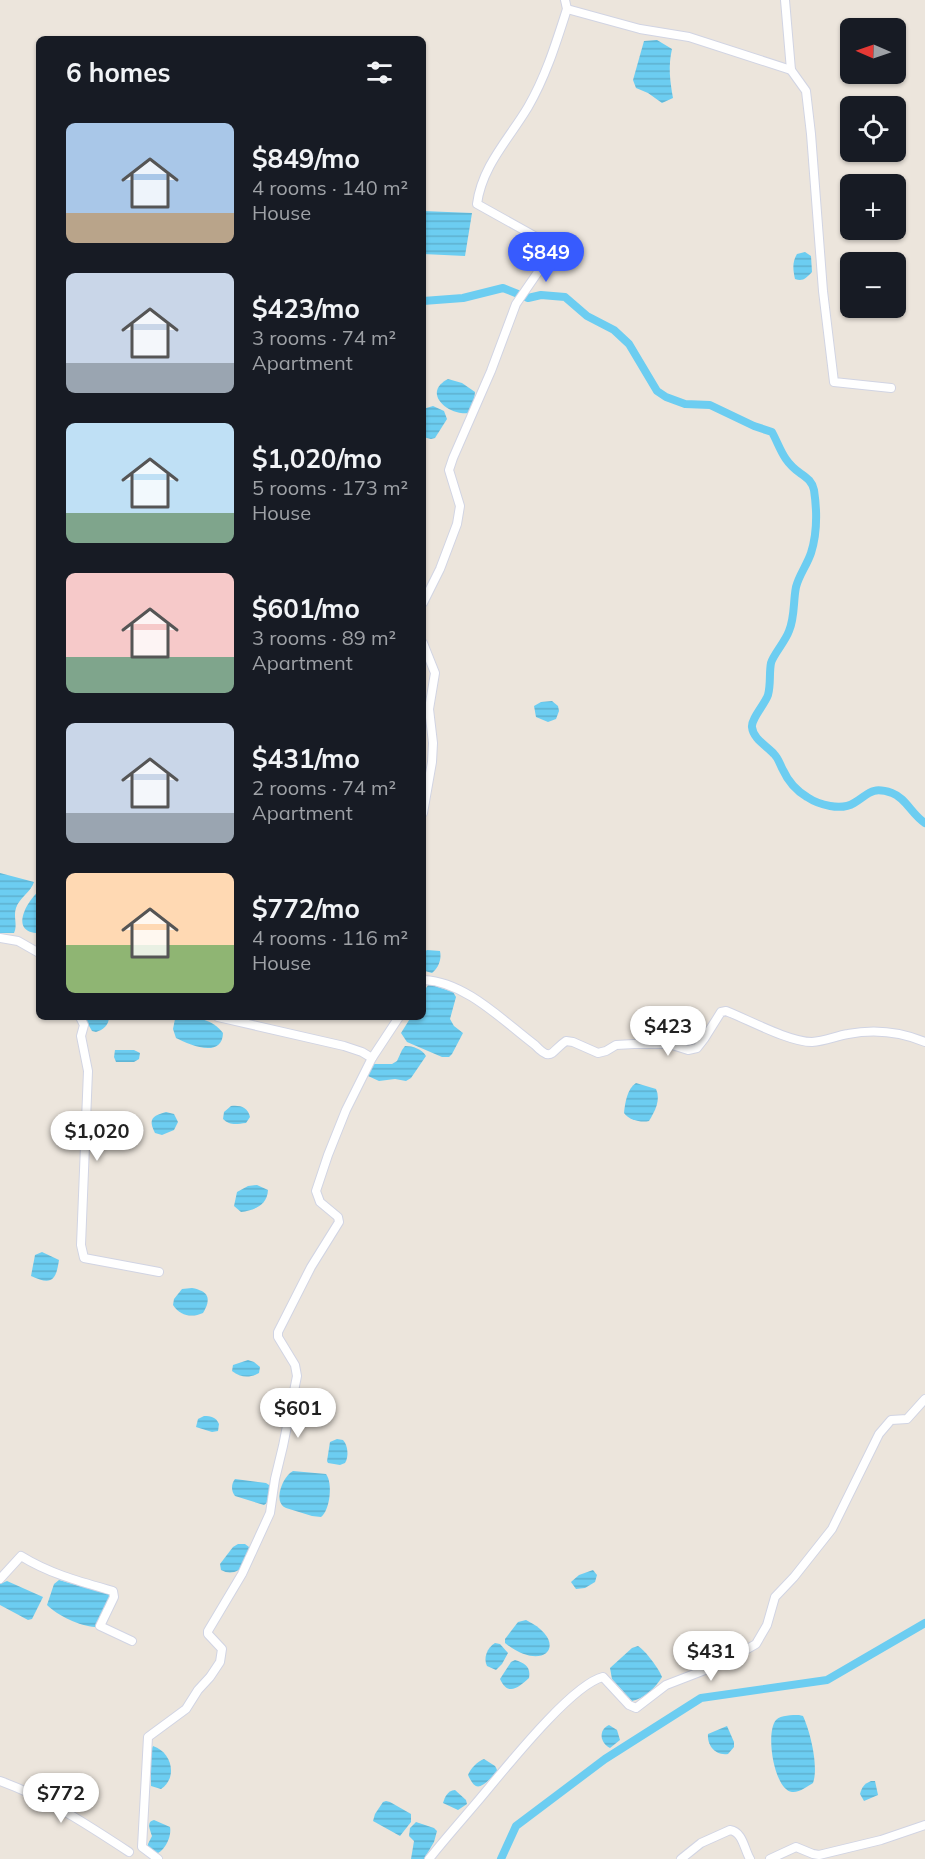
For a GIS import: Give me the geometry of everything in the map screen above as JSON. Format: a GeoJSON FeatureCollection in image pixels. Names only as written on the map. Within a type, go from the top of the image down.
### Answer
{"type":"FeatureCollection","features":[{"type":"Feature","properties":{"kind":"street"},"geometry":{"type":"LineString","coordinates":[[426,597],[440,569],[457,524],[460,506],[450,470],[453,458],[491,371],[516,304],[538,272],[547,243],[477,204],[479,190],[493,159],[528,107],[550,65],[567,9],[565,0]]}},
{"type":"Feature","properties":{"kind":"street"},"geometry":{"type":"LineString","coordinates":[[785,0],[791,70],[806,91],[823,291],[834,382],[891,388]]}},
{"type":"Feature","properties":{"kind":"street"},"geometry":{"type":"LineString","coordinates":[[567,9],[640,29],[689,37],[791,70]]}},
{"type":"Feature","properties":{"kind":"street"},"geometry":{"type":"LineString","coordinates":[[426,650],[435,673],[429,709],[433,743],[432,762],[426,796]]}},
{"type":"Feature","properties":{"kind":"street"},"geometry":{"type":"LineString","coordinates":[[0,938],[18,941],[36,951]]}},
{"type":"Feature","properties":{"kind":"street"},"geometry":{"type":"LineString","coordinates":[[426,980],[437,981],[468,993],[543,1054],[548,1055],[551,1055],[566,1041],[598,1053],[606,1052],[616,1045],[628,1044],[669,1044],[688,1050],[697,1048],[721,1012],[726,1011],[793,1038],[812,1042],[850,1033],[893,1032],[925,1041]]}},
{"type":"Feature","properties":{"kind":"street"},"geometry":{"type":"LineString","coordinates":[[82,1020],[84,1025],[81,1036],[87,1071],[81,1245],[84,1258],[159,1272]]}},
{"type":"Feature","properties":{"kind":"street"},"geometry":{"type":"LineString","coordinates":[[231,1020],[344,1046],[372,1058]]}},
{"type":"Feature","properties":{"kind":"street"},"geometry":{"type":"LineString","coordinates":[[158,1859],[142,1847],[148,1737],[186,1709],[220,1662],[222,1649],[208,1635],[208,1631],[242,1574],[270,1513],[297,1376],[295,1365],[278,1337],[278,1332],[311,1267],[339,1222],[338,1217],[321,1202],[316,1191],[346,1110],[372,1058],[397,1020]]}},
{"type":"Feature","properties":{"kind":"street"},"geometry":{"type":"LineString","coordinates":[[429,1859],[524,1746],[563,1706],[595,1681],[603,1677],[629,1705],[636,1708],[666,1685],[723,1663],[756,1644],[767,1625],[775,1597],[794,1577],[832,1528],[879,1434],[891,1420],[907,1419],[925,1399]]}},
{"type":"Feature","properties":{"kind":"street"},"geometry":{"type":"LineString","coordinates":[[0,1579],[21,1556],[39,1568],[113,1591],[114,1597],[100,1626],[132,1641]]}},
{"type":"Feature","properties":{"kind":"street"},"geometry":{"type":"LineString","coordinates":[[0,1781],[29,1791],[73,1815],[129,1852]]}},
{"type":"Feature","properties":{"kind":"street"},"geometry":{"type":"LineString","coordinates":[[770,1859],[796,1847],[813,1854],[827,1853],[881,1840],[925,1825]]}},
{"type":"Feature","properties":{"kind":"street"},"geometry":{"type":"LineString","coordinates":[[681,1859],[700,1843],[730,1830],[740,1835],[750,1859]]}},
{"type":"Feature","properties":{"kind":"water"},"geometry":{"type":"Polygon","coordinates":[[[657,40],[672,49],[670,73],[673,98],[662,103],[636,88],[633,80],[644,41],[657,40]]]}},
{"type":"Feature","properties":{"kind":"water"},"geometry":{"type":"Polygon","coordinates":[[[426,211],[472,213],[465,256],[426,254],[426,211]]]}},
{"type":"Feature","properties":{"kind":"water"},"geometry":{"type":"Polygon","coordinates":[[[805,252],[811,256],[812,272],[806,278],[798,280],[795,279],[793,266],[795,257],[805,252]]]}},
{"type":"Feature","properties":{"kind":"water"},"geometry":{"type":"Polygon","coordinates":[[[448,379],[462,383],[475,392],[474,401],[468,413],[453,411],[437,397],[440,385],[448,379]]]}},
{"type":"Feature","properties":{"kind":"water"},"geometry":{"type":"Polygon","coordinates":[[[433,406],[444,411],[447,419],[435,438],[431,439],[426,438],[426,408],[433,406]]]}},
{"type":"Feature","properties":{"kind":"water"},"geometry":{"type":"Polygon","coordinates":[[[552,701],[558,706],[556,719],[548,722],[536,717],[534,706],[541,702],[552,701]]]}},
{"type":"Feature","properties":{"kind":"water"},"geometry":{"type":"Polygon","coordinates":[[[0,873],[34,882],[16,908],[14,933],[0,933],[0,873]]]}},
{"type":"Feature","properties":{"kind":"water"},"geometry":{"type":"Polygon","coordinates":[[[36,894],[36,933],[30,932],[22,923],[25,909],[36,894]]]}},
{"type":"Feature","properties":{"kind":"water"},"geometry":{"type":"Polygon","coordinates":[[[426,951],[440,951],[439,964],[432,973],[426,971],[426,951]]]}},
{"type":"Feature","properties":{"kind":"water"},"geometry":{"type":"Polygon","coordinates":[[[429,984],[453,992],[456,997],[450,1019],[454,1026],[463,1033],[449,1057],[442,1057],[407,1042],[401,1033],[409,1020],[426,1020],[426,988],[429,984]]]}},
{"type":"Feature","properties":{"kind":"water"},"geometry":{"type":"Polygon","coordinates":[[[86,1020],[108,1020],[101,1030],[92,1031],[86,1020]]]}},
{"type":"Feature","properties":{"kind":"water"},"geometry":{"type":"Polygon","coordinates":[[[175,1020],[204,1020],[219,1028],[223,1033],[217,1046],[204,1048],[176,1038],[173,1029],[175,1020]]]}},
{"type":"Feature","properties":{"kind":"water"},"geometry":{"type":"Polygon","coordinates":[[[405,1046],[417,1048],[426,1056],[411,1078],[406,1081],[395,1079],[379,1081],[368,1076],[368,1071],[373,1064],[392,1064],[397,1061],[405,1046]]]}},
{"type":"Feature","properties":{"kind":"water"},"geometry":{"type":"Polygon","coordinates":[[[115,1050],[134,1050],[140,1053],[139,1059],[134,1062],[116,1062],[115,1050]]]}},
{"type":"Feature","properties":{"kind":"water"},"geometry":{"type":"Polygon","coordinates":[[[636,1083],[656,1089],[658,1101],[649,1121],[635,1120],[624,1113],[629,1092],[636,1083]]]}},
{"type":"Feature","properties":{"kind":"water"},"geometry":{"type":"Polygon","coordinates":[[[231,1106],[240,1106],[247,1111],[250,1117],[246,1123],[231,1124],[223,1119],[224,1112],[231,1106]]]}},
{"type":"Feature","properties":{"kind":"water"},"geometry":{"type":"Polygon","coordinates":[[[166,1112],[174,1114],[178,1122],[174,1130],[162,1135],[155,1133],[153,1119],[166,1112]]]}},
{"type":"Feature","properties":{"kind":"water"},"geometry":{"type":"Polygon","coordinates":[[[257,1185],[268,1190],[265,1200],[255,1208],[241,1212],[234,1206],[237,1192],[248,1186],[257,1185]]]}},
{"type":"Feature","properties":{"kind":"water"},"geometry":{"type":"Polygon","coordinates":[[[42,1252],[59,1260],[54,1276],[48,1281],[31,1276],[35,1255],[42,1252]]]}},
{"type":"Feature","properties":{"kind":"water"},"geometry":{"type":"Polygon","coordinates":[[[192,1288],[205,1293],[208,1299],[203,1313],[191,1316],[179,1312],[173,1305],[174,1299],[182,1289],[192,1288]]]}},
{"type":"Feature","properties":{"kind":"water"},"geometry":{"type":"Polygon","coordinates":[[[248,1360],[260,1367],[259,1373],[246,1376],[232,1371],[233,1365],[248,1360]]]}},
{"type":"Feature","properties":{"kind":"water"},"geometry":{"type":"Polygon","coordinates":[[[204,1416],[216,1420],[219,1424],[218,1431],[212,1432],[196,1427],[198,1419],[204,1416]]]}},
{"type":"Feature","properties":{"kind":"water"},"geometry":{"type":"Polygon","coordinates":[[[337,1439],[343,1440],[347,1451],[345,1463],[340,1465],[327,1461],[330,1442],[337,1439]]]}},
{"type":"Feature","properties":{"kind":"water"},"geometry":{"type":"Polygon","coordinates":[[[293,1471],[326,1474],[330,1496],[327,1509],[321,1517],[282,1505],[280,1489],[293,1471]]]}},
{"type":"Feature","properties":{"kind":"water"},"geometry":{"type":"Polygon","coordinates":[[[235,1479],[269,1485],[266,1504],[235,1496],[232,1488],[235,1479]]]}},
{"type":"Feature","properties":{"kind":"water"},"geometry":{"type":"Polygon","coordinates":[[[238,1544],[245,1544],[249,1547],[248,1558],[242,1568],[232,1572],[221,1570],[220,1564],[238,1544]]]}},
{"type":"Feature","properties":{"kind":"water"},"geometry":{"type":"Polygon","coordinates":[[[593,1570],[597,1575],[595,1582],[585,1588],[576,1589],[571,1582],[579,1575],[593,1570]]]}},
{"type":"Feature","properties":{"kind":"water"},"geometry":{"type":"Polygon","coordinates":[[[59,1580],[111,1595],[95,1627],[70,1620],[47,1605],[54,1584],[59,1580]]]}},
{"type":"Feature","properties":{"kind":"water"},"geometry":{"type":"Polygon","coordinates":[[[7,1581],[43,1597],[32,1619],[28,1620],[0,1605],[0,1584],[7,1581]]]}},
{"type":"Feature","properties":{"kind":"water"},"geometry":{"type":"Polygon","coordinates":[[[526,1620],[540,1629],[547,1637],[550,1645],[547,1652],[541,1656],[519,1652],[505,1643],[505,1639],[518,1622],[526,1620]]]}},
{"type":"Feature","properties":{"kind":"water"},"geometry":{"type":"Polygon","coordinates":[[[495,1643],[500,1644],[508,1653],[496,1670],[487,1666],[485,1660],[488,1650],[495,1643]]]}},
{"type":"Feature","properties":{"kind":"water"},"geometry":{"type":"Polygon","coordinates":[[[638,1646],[652,1660],[662,1677],[649,1692],[632,1701],[612,1679],[610,1668],[632,1648],[638,1646]]]}},
{"type":"Feature","properties":{"kind":"water"},"geometry":{"type":"Polygon","coordinates":[[[515,1660],[526,1666],[529,1678],[518,1687],[510,1689],[506,1688],[500,1679],[511,1662],[515,1660]]]}},
{"type":"Feature","properties":{"kind":"water"},"geometry":{"type":"Polygon","coordinates":[[[803,1716],[811,1739],[815,1776],[813,1783],[792,1792],[780,1782],[776,1772],[771,1736],[778,1718],[803,1716]]]}},
{"type":"Feature","properties":{"kind":"water"},"geometry":{"type":"Polygon","coordinates":[[[609,1725],[617,1730],[620,1740],[610,1748],[602,1740],[603,1730],[609,1725]]]}},
{"type":"Feature","properties":{"kind":"water"},"geometry":{"type":"Polygon","coordinates":[[[727,1726],[734,1747],[728,1754],[723,1754],[713,1749],[708,1734],[727,1726]]]}},
{"type":"Feature","properties":{"kind":"water"},"geometry":{"type":"Polygon","coordinates":[[[153,1746],[165,1754],[170,1766],[170,1778],[161,1789],[151,1786],[153,1746]]]}},
{"type":"Feature","properties":{"kind":"water"},"geometry":{"type":"Polygon","coordinates":[[[484,1759],[495,1766],[497,1771],[494,1776],[478,1786],[468,1775],[474,1765],[484,1759]]]}},
{"type":"Feature","properties":{"kind":"water"},"geometry":{"type":"Polygon","coordinates":[[[875,1781],[878,1795],[864,1801],[860,1794],[865,1785],[875,1781]]]}},
{"type":"Feature","properties":{"kind":"water"},"geometry":{"type":"Polygon","coordinates":[[[455,1790],[466,1800],[467,1804],[458,1810],[443,1803],[448,1793],[455,1790]]]}},
{"type":"Feature","properties":{"kind":"water"},"geometry":{"type":"Polygon","coordinates":[[[386,1801],[411,1814],[411,1822],[400,1836],[373,1821],[375,1814],[386,1801]]]}},
{"type":"Feature","properties":{"kind":"water"},"geometry":{"type":"Polygon","coordinates":[[[154,1820],[170,1827],[169,1839],[165,1847],[156,1854],[148,1849],[152,1836],[149,1824],[154,1820]]]}},
{"type":"Feature","properties":{"kind":"water"},"geometry":{"type":"Polygon","coordinates":[[[416,1822],[437,1831],[434,1842],[424,1859],[411,1859],[414,1841],[409,1836],[410,1828],[416,1822]]]}},
{"type":"Feature","properties":{"kind":"waterway"},"geometry":{"type":"LineString","coordinates":[[426,301],[463,298],[503,288],[528,298],[541,295],[565,297],[587,316],[614,330],[629,344],[657,391],[666,397],[685,404],[710,405],[772,432],[786,459],[812,484],[816,506],[815,530],[811,553],[796,587],[791,626],[771,663],[768,695],[752,724],[753,731],[776,756],[793,785],[812,800],[824,805],[843,807],[871,792],[885,791],[897,795],[925,823]]}},
{"type":"Feature","properties":{"kind":"waterway"},"geometry":{"type":"LineString","coordinates":[[501,1859],[516,1826],[605,1759],[701,1698],[827,1680],[925,1623]]}}]}
